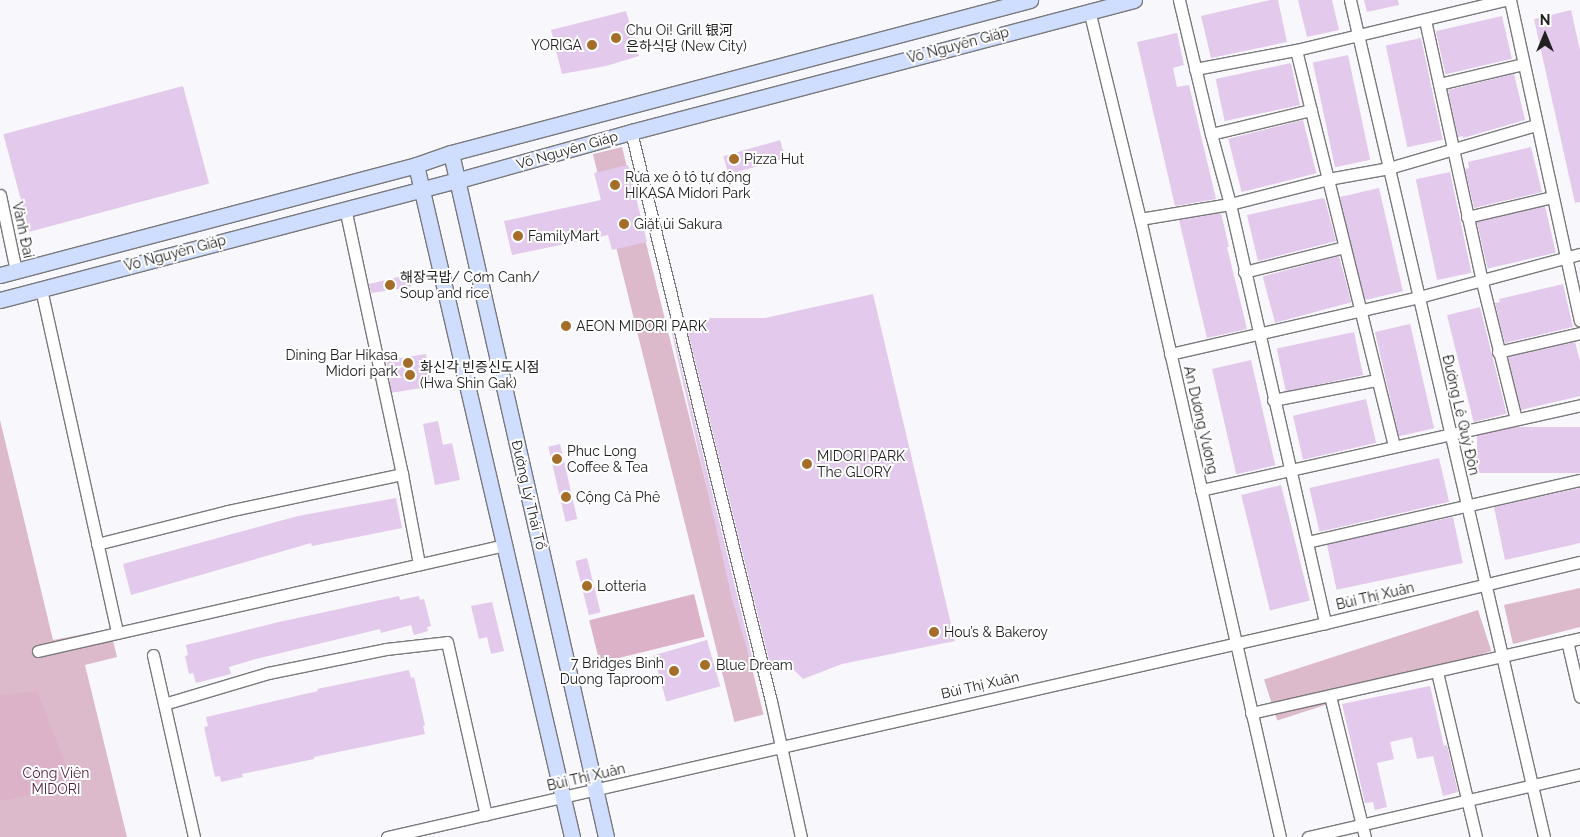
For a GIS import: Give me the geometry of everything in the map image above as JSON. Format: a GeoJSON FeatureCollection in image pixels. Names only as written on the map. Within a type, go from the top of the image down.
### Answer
{"type":"FeatureCollection","features":[{"type":"Feature","properties":{"kind":"main road","name":"Võ Nguyên Giáp"},"geometry":{"type":"LineString","coordinates":[[0,275],[416,165],[451,152],[1030,0]]}},
{"type":"Feature","properties":{"kind":"main road","name":"Võ Nguyên Giáp"},"geometry":{"type":"LineString","coordinates":[[0,300],[459,180],[631,132],[1089,10],[1134,0]]}},
{"type":"Feature","properties":{"kind":"main road","name":"Đường Lý Thái Tổ"},"geometry":{"type":"LineString","coordinates":[[451,152],[459,180],[606,837]]}},
{"type":"Feature","properties":{"kind":"main road"},"geometry":{"type":"LineString","coordinates":[[416,165],[572,837]]}},
{"type":"Feature","properties":{"kind":"street"},"geometry":{"type":"LineString","coordinates":[[1179,0],[1230,204],[1325,623]]}},
{"type":"Feature","properties":{"kind":"street","name":"Đường Lê Quý Đôn"},"geometry":{"type":"LineString","coordinates":[[1350,0],[1544,837]]}},
{"type":"Feature","properties":{"kind":"street"},"geometry":{"type":"LineString","coordinates":[[1195,69],[1296,50],[1505,0]]}},
{"type":"Feature","properties":{"kind":"street"},"geometry":{"type":"LineString","coordinates":[[1510,0],[1580,320]]}},
{"type":"Feature","properties":{"kind":"street","name":"An Dương Vương"},"geometry":{"type":"LineString","coordinates":[[1089,10],[1140,219],[1280,837]]}},
{"type":"Feature","properties":{"kind":"street"},"geometry":{"type":"LineString","coordinates":[[1425,20],[1467,217],[1498,352],[1516,419]]}},
{"type":"Feature","properties":{"kind":"street"},"geometry":{"type":"LineString","coordinates":[[1296,50],[1394,446]]}},
{"type":"Feature","properties":{"kind":"street"},"geometry":{"type":"LineString","coordinates":[[1439,84],[1523,64]]}},
{"type":"Feature","properties":{"kind":"street"},"geometry":{"type":"LineString","coordinates":[[1211,134],[1311,110]]}},
{"type":"Feature","properties":{"kind":"street"},"geometry":{"type":"LineString","coordinates":[[1140,219],[1230,204],[1328,179],[1389,168],[1536,125]]}},
{"type":"Feature","properties":{"kind":"street"},"geometry":{"type":"LineString","coordinates":[[631,132],[781,746],[801,837]]}},
{"type":"Feature","properties":{"kind":"street","name":"Vành Đai"},"geometry":{"type":"LineString","coordinates":[[0,195],[16,271]]}},
{"type":"Feature","properties":{"kind":"street"},"geometry":{"type":"LineString","coordinates":[[1467,217],[1552,197]]}},
{"type":"Feature","properties":{"kind":"street"},"geometry":{"type":"LineString","coordinates":[[345,209],[402,474],[419,564]]}},
{"type":"Feature","properties":{"kind":"street"},"geometry":{"type":"LineString","coordinates":[[1244,272],[1344,247]]}},
{"type":"Feature","properties":{"kind":"street"},"geometry":{"type":"LineString","coordinates":[[1170,354],[1482,282],[1580,254]]}},
{"type":"Feature","properties":{"kind":"street"},"geometry":{"type":"LineString","coordinates":[[41,289],[117,633]]}},
{"type":"Feature","properties":{"kind":"street"},"geometry":{"type":"LineString","coordinates":[[1498,352],[1580,333]]}},
{"type":"Feature","properties":{"kind":"street"},"geometry":{"type":"LineString","coordinates":[[1273,400],[1377,380]]}},
{"type":"Feature","properties":{"kind":"street"},"geometry":{"type":"LineString","coordinates":[[1201,490],[1394,446],[1451,436],[1580,405]]}},
{"type":"Feature","properties":{"kind":"street"},"geometry":{"type":"LineString","coordinates":[[97,544],[228,511],[402,474]]}},
{"type":"Feature","properties":{"kind":"street"},"geometry":{"type":"LineString","coordinates":[[1307,542],[1580,480]]}},
{"type":"Feature","properties":{"kind":"street"},"geometry":{"type":"LineString","coordinates":[[38,651],[504,545]]}},
{"type":"Feature","properties":{"kind":"street","name":"Bùi Thị Xuân"},"geometry":{"type":"LineString","coordinates":[[387,837],[596,791],[781,746],[1486,586],[1580,562]]}},
{"type":"Feature","properties":{"kind":"street"},"geometry":{"type":"LineString","coordinates":[[1252,714],[1580,638]]}},
{"type":"Feature","properties":{"kind":"street"},"geometry":{"type":"LineString","coordinates":[[1567,641],[1580,697]]}},
{"type":"Feature","properties":{"kind":"street"},"geometry":{"type":"LineString","coordinates":[[164,704],[268,673],[386,649],[447,642],[486,815]]}},
{"type":"Feature","properties":{"kind":"street"},"geometry":{"type":"LineString","coordinates":[[153,656],[194,837]]}},
{"type":"Feature","properties":{"kind":"street"},"geometry":{"type":"LineString","coordinates":[[1436,672],[1476,837]]}},
{"type":"Feature","properties":{"kind":"street"},"geometry":{"type":"LineString","coordinates":[[1330,696],[1365,837]]}},
{"type":"Feature","properties":{"kind":"street"},"geometry":{"type":"LineString","coordinates":[[1308,837],[1580,774]]}},
{"type":"Feature","properties":{"kind":"green space"},"geometry":{"type":"Polygon","coordinates":[[[622,147],[764,715],[734,722],[593,154],[622,147]]]}},
{"type":"Feature","properties":{"kind":"green space","name":"Công Viên MIDORI"},"geometry":{"type":"Polygon","coordinates":[[[0,420],[53,640],[110,629],[117,657],[85,665],[127,837],[0,837],[0,420]]]}},
{"type":"Feature","properties":{"kind":"green space"},"geometry":{"type":"Polygon","coordinates":[[[1580,588],[1580,627],[1513,644],[1504,605],[1580,588]]]}},
{"type":"Feature","properties":{"kind":"green space"},"geometry":{"type":"Polygon","coordinates":[[[694,594],[705,637],[600,663],[589,620],[694,594]]]}},
{"type":"Feature","properties":{"kind":"green space"},"geometry":{"type":"Polygon","coordinates":[[[1478,610],[1491,651],[1277,720],[1264,680],[1478,610]]]}},
{"type":"Feature","properties":{"kind":"green space"},"geometry":{"type":"Polygon","coordinates":[[[37,691],[74,786],[0,801],[0,695],[37,691]]]}},
{"type":"Feature","properties":{"kind":"building"},"geometry":{"type":"Polygon","coordinates":[[[1270,0],[1278,0],[1287,42],[1211,58],[1201,16],[1270,0]]]}},
{"type":"Feature","properties":{"kind":"building"},"geometry":{"type":"Polygon","coordinates":[[[1298,0],[1332,0],[1339,30],[1307,37],[1298,0]]]}},
{"type":"Feature","properties":{"kind":"building"},"geometry":{"type":"Polygon","coordinates":[[[1364,0],[1398,0],[1399,5],[1367,12],[1364,0]]]}},
{"type":"Feature","properties":{"kind":"building"},"geometry":{"type":"Polygon","coordinates":[[[1571,10],[1580,50],[1580,202],[1575,203],[1534,19],[1571,10]]]}},
{"type":"Feature","properties":{"kind":"building"},"geometry":{"type":"Polygon","coordinates":[[[626,11],[639,56],[606,66],[562,74],[551,30],[626,11]]]}},
{"type":"Feature","properties":{"kind":"building"},"geometry":{"type":"Polygon","coordinates":[[[1502,16],[1512,59],[1446,74],[1436,31],[1502,16]]]}},
{"type":"Feature","properties":{"kind":"building"},"geometry":{"type":"Polygon","coordinates":[[[1177,33],[1184,65],[1173,68],[1177,87],[1189,85],[1216,199],[1175,206],[1137,42],[1177,33]]]}},
{"type":"Feature","properties":{"kind":"building"},"geometry":{"type":"Polygon","coordinates":[[[1421,38],[1443,140],[1407,147],[1386,45],[1421,38]]]}},
{"type":"Feature","properties":{"kind":"building"},"geometry":{"type":"Polygon","coordinates":[[[1348,55],[1370,160],[1335,167],[1313,62],[1348,55]]]}},
{"type":"Feature","properties":{"kind":"building"},"geometry":{"type":"Polygon","coordinates":[[[1291,63],[1300,105],[1225,121],[1216,79],[1291,63]]]}},
{"type":"Feature","properties":{"kind":"building"},"geometry":{"type":"Polygon","coordinates":[[[1514,74],[1525,120],[1463,138],[1463,136],[1458,137],[1448,90],[1514,74]]]}},
{"type":"Feature","properties":{"kind":"building"},"geometry":{"type":"Polygon","coordinates":[[[183,86],[209,184],[29,232],[3,134],[183,86]]]}},
{"type":"Feature","properties":{"kind":"building"},"geometry":{"type":"Polygon","coordinates":[[[1303,120],[1316,173],[1242,192],[1228,139],[1303,120]]]}},
{"type":"Feature","properties":{"kind":"building"},"geometry":{"type":"Polygon","coordinates":[[[780,140],[785,158],[729,175],[723,156],[780,140]]]}},
{"type":"Feature","properties":{"kind":"building"},"geometry":{"type":"Polygon","coordinates":[[[1531,147],[1542,192],[1474,208],[1465,169],[1469,168],[1468,162],[1531,147]]]}},
{"type":"Feature","properties":{"kind":"building"},"geometry":{"type":"Polygon","coordinates":[[[628,165],[647,242],[612,250],[608,235],[512,255],[504,221],[601,200],[594,173],[628,165]]]}},
{"type":"Feature","properties":{"kind":"building"},"geometry":{"type":"Polygon","coordinates":[[[1450,172],[1471,273],[1437,280],[1416,179],[1450,172]]]}},
{"type":"Feature","properties":{"kind":"building"},"geometry":{"type":"Polygon","coordinates":[[[1379,188],[1403,291],[1364,300],[1340,197],[1379,188]]]}},
{"type":"Feature","properties":{"kind":"building"},"geometry":{"type":"Polygon","coordinates":[[[1323,198],[1336,241],[1258,261],[1247,215],[1323,198]]]}},
{"type":"Feature","properties":{"kind":"building"},"geometry":{"type":"Polygon","coordinates":[[[1545,206],[1556,253],[1488,269],[1477,222],[1545,206]]]}},
{"type":"Feature","properties":{"kind":"building"},"geometry":{"type":"Polygon","coordinates":[[[1221,213],[1229,247],[1227,247],[1247,329],[1207,338],[1179,220],[1221,213]]]}},
{"type":"Feature","properties":{"kind":"building"},"geometry":{"type":"Polygon","coordinates":[[[1339,256],[1351,302],[1275,323],[1263,276],[1339,256]]]}},
{"type":"Feature","properties":{"kind":"building","name":"해장국밥/ Cơm Canh/ Soup and rice"},"geometry":{"type":"Polygon","coordinates":[[[407,275],[411,287],[371,293],[369,284],[407,275]]]}},
{"type":"Feature","properties":{"kind":"building"},"geometry":{"type":"Polygon","coordinates":[[[1563,284],[1573,327],[1505,343],[1495,303],[1500,302],[1499,299],[1563,284]]]}},
{"type":"Feature","properties":{"kind":"building","name":"MIDORI PARK The GLORY"},"geometry":{"type":"Polygon","coordinates":[[[873,294],[955,641],[842,664],[803,679],[791,667],[771,668],[686,324],[711,318],[765,318],[873,294]]]}},
{"type":"Feature","properties":{"kind":"building"},"geometry":{"type":"Polygon","coordinates":[[[1480,307],[1507,414],[1474,422],[1447,315],[1480,307]]]}},
{"type":"Feature","properties":{"kind":"building"},"geometry":{"type":"Polygon","coordinates":[[[1410,324],[1434,428],[1399,436],[1375,332],[1410,324]]]}},
{"type":"Feature","properties":{"kind":"building"},"geometry":{"type":"Polygon","coordinates":[[[671,329],[755,669],[753,669],[732,599],[671,329]]]}},
{"type":"Feature","properties":{"kind":"building"},"geometry":{"type":"Polygon","coordinates":[[[1354,332],[1363,375],[1286,391],[1277,348],[1354,332]]]}},
{"type":"Feature","properties":{"kind":"building"},"geometry":{"type":"Polygon","coordinates":[[[1575,342],[1580,361],[1580,396],[1521,410],[1508,357],[1575,342]]]}},
{"type":"Feature","properties":{"kind":"building"},"geometry":{"type":"Polygon","coordinates":[[[426,354],[431,387],[392,393],[386,360],[426,354]]]}},
{"type":"Feature","properties":{"kind":"building"},"geometry":{"type":"Polygon","coordinates":[[[1251,360],[1275,465],[1236,474],[1212,369],[1251,360]]]}},
{"type":"Feature","properties":{"kind":"building"},"geometry":{"type":"Polygon","coordinates":[[[1366,399],[1376,443],[1303,460],[1293,416],[1366,399]]]}},
{"type":"Feature","properties":{"kind":"building"},"geometry":{"type":"Polygon","coordinates":[[[438,421],[443,445],[452,443],[460,480],[435,485],[423,424],[438,421]]]}},
{"type":"Feature","properties":{"kind":"building"},"geometry":{"type":"Polygon","coordinates":[[[1477,427],[1580,427],[1580,473],[1477,473],[1477,427]]]}},
{"type":"Feature","properties":{"kind":"building","name":"Cộng Cà Phê"},"geometry":{"type":"Polygon","coordinates":[[[560,444],[577,519],[566,522],[548,447],[560,444]]]}},
{"type":"Feature","properties":{"kind":"building"},"geometry":{"type":"Polygon","coordinates":[[[1439,458],[1449,502],[1320,532],[1309,488],[1439,458]]]}},
{"type":"Feature","properties":{"kind":"building"},"geometry":{"type":"Polygon","coordinates":[[[1281,485],[1310,600],[1270,610],[1241,495],[1281,485]]]}},
{"type":"Feature","properties":{"kind":"building"},"geometry":{"type":"Polygon","coordinates":[[[1580,488],[1580,543],[1505,560],[1494,507],[1580,488]]]}},
{"type":"Feature","properties":{"kind":"building"},"geometry":{"type":"Polygon","coordinates":[[[396,498],[402,528],[312,546],[311,543],[131,595],[123,564],[298,516],[396,498]]]}},
{"type":"Feature","properties":{"kind":"building"},"geometry":{"type":"Polygon","coordinates":[[[1453,517],[1463,563],[1337,590],[1327,544],[1453,517]]]}},
{"type":"Feature","properties":{"kind":"building","name":"Lotteria"},"geometry":{"type":"Polygon","coordinates":[[[587,558],[601,612],[589,615],[575,561],[587,558]]]}},
{"type":"Feature","properties":{"kind":"building"},"geometry":{"type":"Polygon","coordinates":[[[399,596],[400,600],[419,596],[420,600],[424,599],[431,626],[427,627],[428,631],[414,635],[411,625],[381,633],[380,629],[256,659],[229,667],[231,674],[196,683],[193,673],[189,674],[185,656],[188,655],[186,645],[279,622],[399,596]]]}},
{"type":"Feature","properties":{"kind":"building"},"geometry":{"type":"Polygon","coordinates":[[[492,602],[504,651],[491,654],[487,637],[479,639],[471,606],[492,602]]]}},
{"type":"Feature","properties":{"kind":"building"},"geometry":{"type":"Polygon","coordinates":[[[707,640],[720,686],[666,702],[653,655],[707,640]]]}},
{"type":"Feature","properties":{"kind":"building"},"geometry":{"type":"Polygon","coordinates":[[[409,670],[411,678],[414,677],[425,725],[423,726],[425,734],[314,757],[314,759],[242,774],[243,777],[221,782],[220,776],[215,777],[204,727],[208,726],[206,717],[318,691],[317,689],[409,670]]]}},
{"type":"Feature","properties":{"kind":"building"},"geometry":{"type":"Polygon","coordinates":[[[1430,686],[1444,746],[1447,745],[1458,792],[1443,796],[1433,756],[1417,759],[1412,737],[1390,742],[1394,759],[1377,763],[1387,807],[1375,810],[1373,802],[1365,803],[1342,704],[1430,686]]]}},
{"type":"Feature","properties":{"kind":"place","name":"Chu Oi! Grill 银河 은하식당 (New City)"},"geometry":{"type":"Point","coordinates":[616,38]}},
{"type":"Feature","properties":{"kind":"place","name":"YORIGA"},"geometry":{"type":"Point","coordinates":[592,45]}},
{"type":"Feature","properties":{"kind":"place","name":"Pizza Hut"},"geometry":{"type":"Point","coordinates":[734,159]}},
{"type":"Feature","properties":{"kind":"place","name":"Rửa xe ô tô tự động HIKASA Midori Park"},"geometry":{"type":"Point","coordinates":[615,185]}},
{"type":"Feature","properties":{"kind":"place","name":"Giặt ủi Sakura"},"geometry":{"type":"Point","coordinates":[624,224]}},
{"type":"Feature","properties":{"kind":"place","name":"FamilyMart"},"geometry":{"type":"Point","coordinates":[518,236]}},
{"type":"Feature","properties":{"kind":"place","name":"해장국밥/ Cơm Canh/ Soup and rice"},"geometry":{"type":"Point","coordinates":[390,285]}},
{"type":"Feature","properties":{"kind":"place","name":"AEON MIDORI PARK"},"geometry":{"type":"Point","coordinates":[566,326]}},
{"type":"Feature","properties":{"kind":"place","name":"Dining Bar Hikasa Midori park"},"geometry":{"type":"Point","coordinates":[408,363]}},
{"type":"Feature","properties":{"kind":"place","name":"화신각 빈증신도시점 (Hwa Shin Gak)"},"geometry":{"type":"Point","coordinates":[410,375]}},
{"type":"Feature","properties":{"kind":"place","name":"Phuc Long Coffee & Tea"},"geometry":{"type":"Point","coordinates":[557,459]}},
{"type":"Feature","properties":{"kind":"place","name":"MIDORI PARK The GLORY"},"geometry":{"type":"Point","coordinates":[807,464]}},
{"type":"Feature","properties":{"kind":"place","name":"Cộng Cà Phê"},"geometry":{"type":"Point","coordinates":[566,497]}},
{"type":"Feature","properties":{"kind":"place","name":"Lotteria"},"geometry":{"type":"Point","coordinates":[587,586]}},
{"type":"Feature","properties":{"kind":"place","name":"Hou’s & Bakeroy"},"geometry":{"type":"Point","coordinates":[934,632]}},
{"type":"Feature","properties":{"kind":"place","name":"Blue Dream"},"geometry":{"type":"Point","coordinates":[705,665]}},
{"type":"Feature","properties":{"kind":"place","name":"7 Bridges Binh Duong Taproom"},"geometry":{"type":"Point","coordinates":[674,671]}}]}
